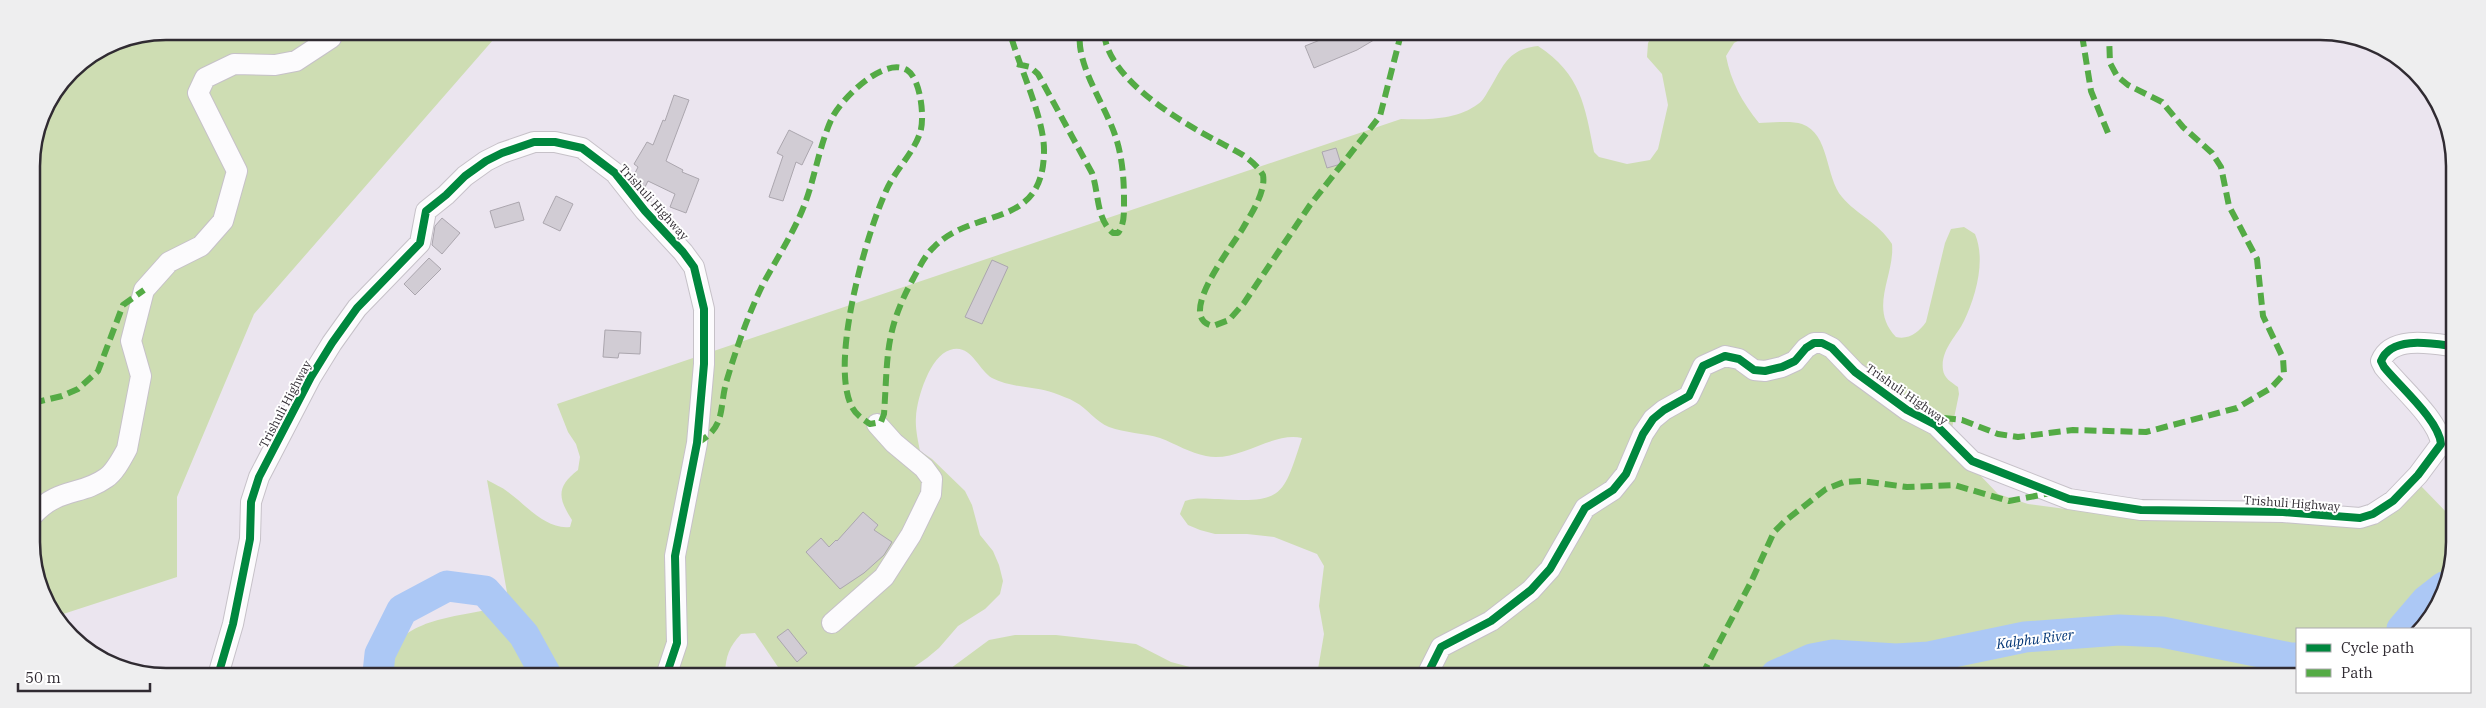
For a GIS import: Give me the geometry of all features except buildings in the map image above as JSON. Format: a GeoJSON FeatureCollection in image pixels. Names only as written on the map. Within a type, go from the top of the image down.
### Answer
{"type":"FeatureCollection","features":[{"type":"Feature","properties":{"kind":"street"},"geometry":{"type":"LineString","coordinates":[[40,508],[59,495],[107,478],[121,460],[127,449],[141,376],[132,341],[144,290],[169,262],[201,246],[223,221],[238,171],[198,93],[205,78],[234,64],[275,65],[296,61],[328,40]]}},
{"type":"Feature","properties":{"kind":"street","name":"Trishuli Highway"},"geometry":{"type":"LineString","coordinates":[[220,668],[232,624],[250,539],[253,494],[311,377],[357,308],[420,243],[426,211],[465,176],[486,161],[534,142],[555,142],[582,148],[615,173],[645,211],[684,252],[694,267],[704,309],[702,396],[697,443],[674,556],[677,643],[669,668]]}},
{"type":"Feature","properties":{"kind":"street","name":"Trishuli Highway"},"geometry":{"type":"LineString","coordinates":[[1431,668],[1441,647],[1491,621],[1531,590],[1550,569],[1585,508],[1613,490],[1626,474],[1643,434],[1653,419],[1664,410],[1689,396],[1703,366],[1725,356],[1739,360],[1754,370],[1765,370],[1782,367],[1795,360],[1806,348],[1814,343],[1822,343],[1832,348],[1855,372],[1906,410],[1936,424],[1972,461],[2069,499],[2141,510],[2283,512],[2352,519],[2373,514],[2393,502],[2418,475],[2441,444],[2440,436],[2432,424],[2384,367],[2381,360],[2384,354],[2402,345],[2446,346]]}},
{"type":"Feature","properties":{"kind":"street"},"geometry":{"type":"LineString","coordinates":[[832,623],[884,577],[911,535],[931,494],[932,479],[924,468],[894,443],[878,424]]}},
{"type":"Feature","properties":{"kind":"green space"},"geometry":{"type":"Polygon","coordinates":[[[166,40],[493,40],[254,314],[177,497],[177,577],[63,614],[50,590],[42,567],[40,551],[40,157],[44,133],[61,96],[77,77],[96,61],[118,50],[141,42],[166,40]]]}},
{"type":"Feature","properties":{"kind":"green space"},"geometry":{"type":"Polygon","coordinates":[[[1650,40],[1740,40],[1734,43],[1726,56],[1734,83],[1747,107],[1759,123],[1792,122],[1802,124],[1811,129],[1818,137],[1837,189],[1842,197],[1874,224],[1892,244],[1892,256],[1883,303],[1884,315],[1888,326],[1896,337],[1901,338],[1913,334],[1926,322],[1945,243],[1951,229],[1964,227],[1975,234],[1980,255],[1976,289],[1964,321],[1946,350],[1943,370],[1946,378],[1958,387],[1959,394],[1952,428],[1978,473],[1998,494],[2028,504],[2134,518],[2207,517],[2357,525],[2420,485],[2446,512],[2446,551],[2439,583],[2433,598],[2420,619],[2412,628],[2296,628],[2296,668],[1318,668],[1324,634],[1319,606],[1324,566],[1317,554],[1274,537],[1247,534],[1215,534],[1200,530],[1188,525],[1180,514],[1185,501],[1189,500],[1202,498],[1256,499],[1268,497],[1277,492],[1290,473],[1302,438],[1279,439],[1243,452],[1218,457],[1200,455],[1160,438],[1109,427],[1070,399],[1054,393],[992,378],[974,358],[963,350],[957,349],[950,350],[936,360],[926,379],[919,399],[916,417],[918,443],[920,451],[932,459],[965,491],[972,505],[980,535],[993,551],[1003,581],[1000,594],[985,609],[958,626],[939,648],[913,668],[779,668],[755,633],[741,634],[729,652],[725,668],[388,668],[390,656],[397,643],[408,633],[422,625],[486,610],[513,626],[487,480],[506,490],[544,520],[561,527],[570,527],[572,520],[564,505],[562,493],[566,482],[578,470],[580,457],[576,444],[568,432],[557,404],[1401,119],[1441,118],[1461,113],[1470,109],[1485,97],[1503,65],[1513,55],[1528,48],[1538,46],[1564,68],[1572,80],[1584,106],[1594,152],[1599,157],[1627,164],[1650,160],[1658,149],[1668,105],[1662,74],[1647,57],[1650,40]]]}},
{"type":"Feature","properties":{"kind":"green space"},"geometry":{"type":"Polygon","coordinates":[[[1015,635],[1056,635],[1136,644],[1171,662],[1194,668],[951,668],[989,640],[1015,635]]]}},
{"type":"Feature","properties":{"kind":"waterway","name":"Kalphu River"},"geometry":{"type":"LineString","coordinates":[[379,668],[380,654],[402,610],[447,586],[485,591],[524,635],[542,668]]}},
{"type":"Feature","properties":{"kind":"waterway","name":"Kalphu River"},"geometry":{"type":"LineString","coordinates":[[2403,628],[2426,601],[2434,594]]}},
{"type":"Feature","properties":{"kind":"waterway","name":"Kalphu River"},"geometry":{"type":"LineString","coordinates":[[1792,668],[1812,659],[1833,655],[1896,659],[1929,657],[2025,637],[2119,630],[2162,632],[2296,658]]}},
{"type":"Feature","properties":{"kind":"marked path"},"geometry":{"type":"LineString","coordinates":[[697,443],[713,431],[720,417],[726,383],[743,332],[763,284],[800,216],[832,118],[844,101],[864,82],[887,69],[898,67],[907,70],[912,75],[919,90],[922,109],[920,133],[913,148],[886,191],[869,237],[853,299],[847,331],[845,361],[846,387],[852,407],[860,417],[870,424],[881,422],[884,414],[887,361],[892,330],[904,298],[925,258],[934,247],[950,234],[1004,214],[1020,205],[1032,194],[1041,176],[1044,150],[1043,137],[1012,40]]}},
{"type":"Feature","properties":{"kind":"marked path"},"geometry":{"type":"LineString","coordinates":[[1017,64],[1030,67],[1038,74],[1092,173],[1104,221],[1113,233],[1118,233],[1122,225],[1124,212],[1124,183],[1121,159],[1110,123],[1082,58],[1080,40]]}},
{"type":"Feature","properties":{"kind":"marked path"},"geometry":{"type":"LineString","coordinates":[[1106,40],[1108,50],[1118,66],[1131,82],[1148,97],[1201,133],[1242,155],[1253,163],[1263,175],[1262,188],[1257,203],[1219,264],[1203,296],[1200,310],[1203,320],[1213,326],[1229,320],[1244,303],[1310,205],[1380,116],[1399,40]]}},
{"type":"Feature","properties":{"kind":"marked path"},"geometry":{"type":"LineString","coordinates":[[2083,40],[2091,91],[2108,133]]}},
{"type":"Feature","properties":{"kind":"marked path"},"geometry":{"type":"LineString","coordinates":[[1926,416],[1962,420],[1998,434],[2018,437],[2073,430],[2146,432],[2237,408],[2271,388],[2284,374],[2283,358],[2263,316],[2257,259],[2229,206],[2221,167],[2212,153],[2183,127],[2162,102],[2128,85],[2117,76],[2110,63],[2109,40]]}},
{"type":"Feature","properties":{"kind":"marked path"},"geometry":{"type":"LineString","coordinates":[[40,401],[62,396],[78,389],[98,371],[123,305],[144,290]]}},
{"type":"Feature","properties":{"kind":"marked path"},"geometry":{"type":"LineString","coordinates":[[1706,668],[1751,582],[1774,532],[1826,489],[1844,482],[1862,481],[1907,487],[1954,485],[2009,501],[2051,493]]}},
{"type":"Feature","properties":{"kind":"cycle path"},"geometry":{"type":"LineString","coordinates":[[220,668],[233,624],[250,539],[251,502],[259,477],[311,377],[357,308],[420,243],[426,211],[465,176],[486,161],[502,153],[534,142],[555,142],[582,148],[615,173],[694,267],[704,309],[704,364],[697,443],[675,556],[677,643],[669,668]]}},
{"type":"Feature","properties":{"kind":"cycle path"},"geometry":{"type":"LineString","coordinates":[[1430,668],[1441,647],[1491,621],[1531,590],[1550,569],[1585,508],[1613,490],[1626,474],[1643,434],[1653,419],[1664,410],[1689,396],[1703,366],[1725,356],[1739,359],[1754,370],[1765,371],[1782,367],[1795,361],[1806,348],[1814,343],[1822,343],[1832,348],[1855,372],[1907,410],[1936,425],[1972,461],[2069,499],[2141,510],[2283,512],[2360,518],[2373,514],[2393,501],[2418,475],[2441,444],[2439,435],[2426,414],[2384,367],[2381,361],[2386,353],[2402,344],[2422,343],[2446,345]]}}]}
